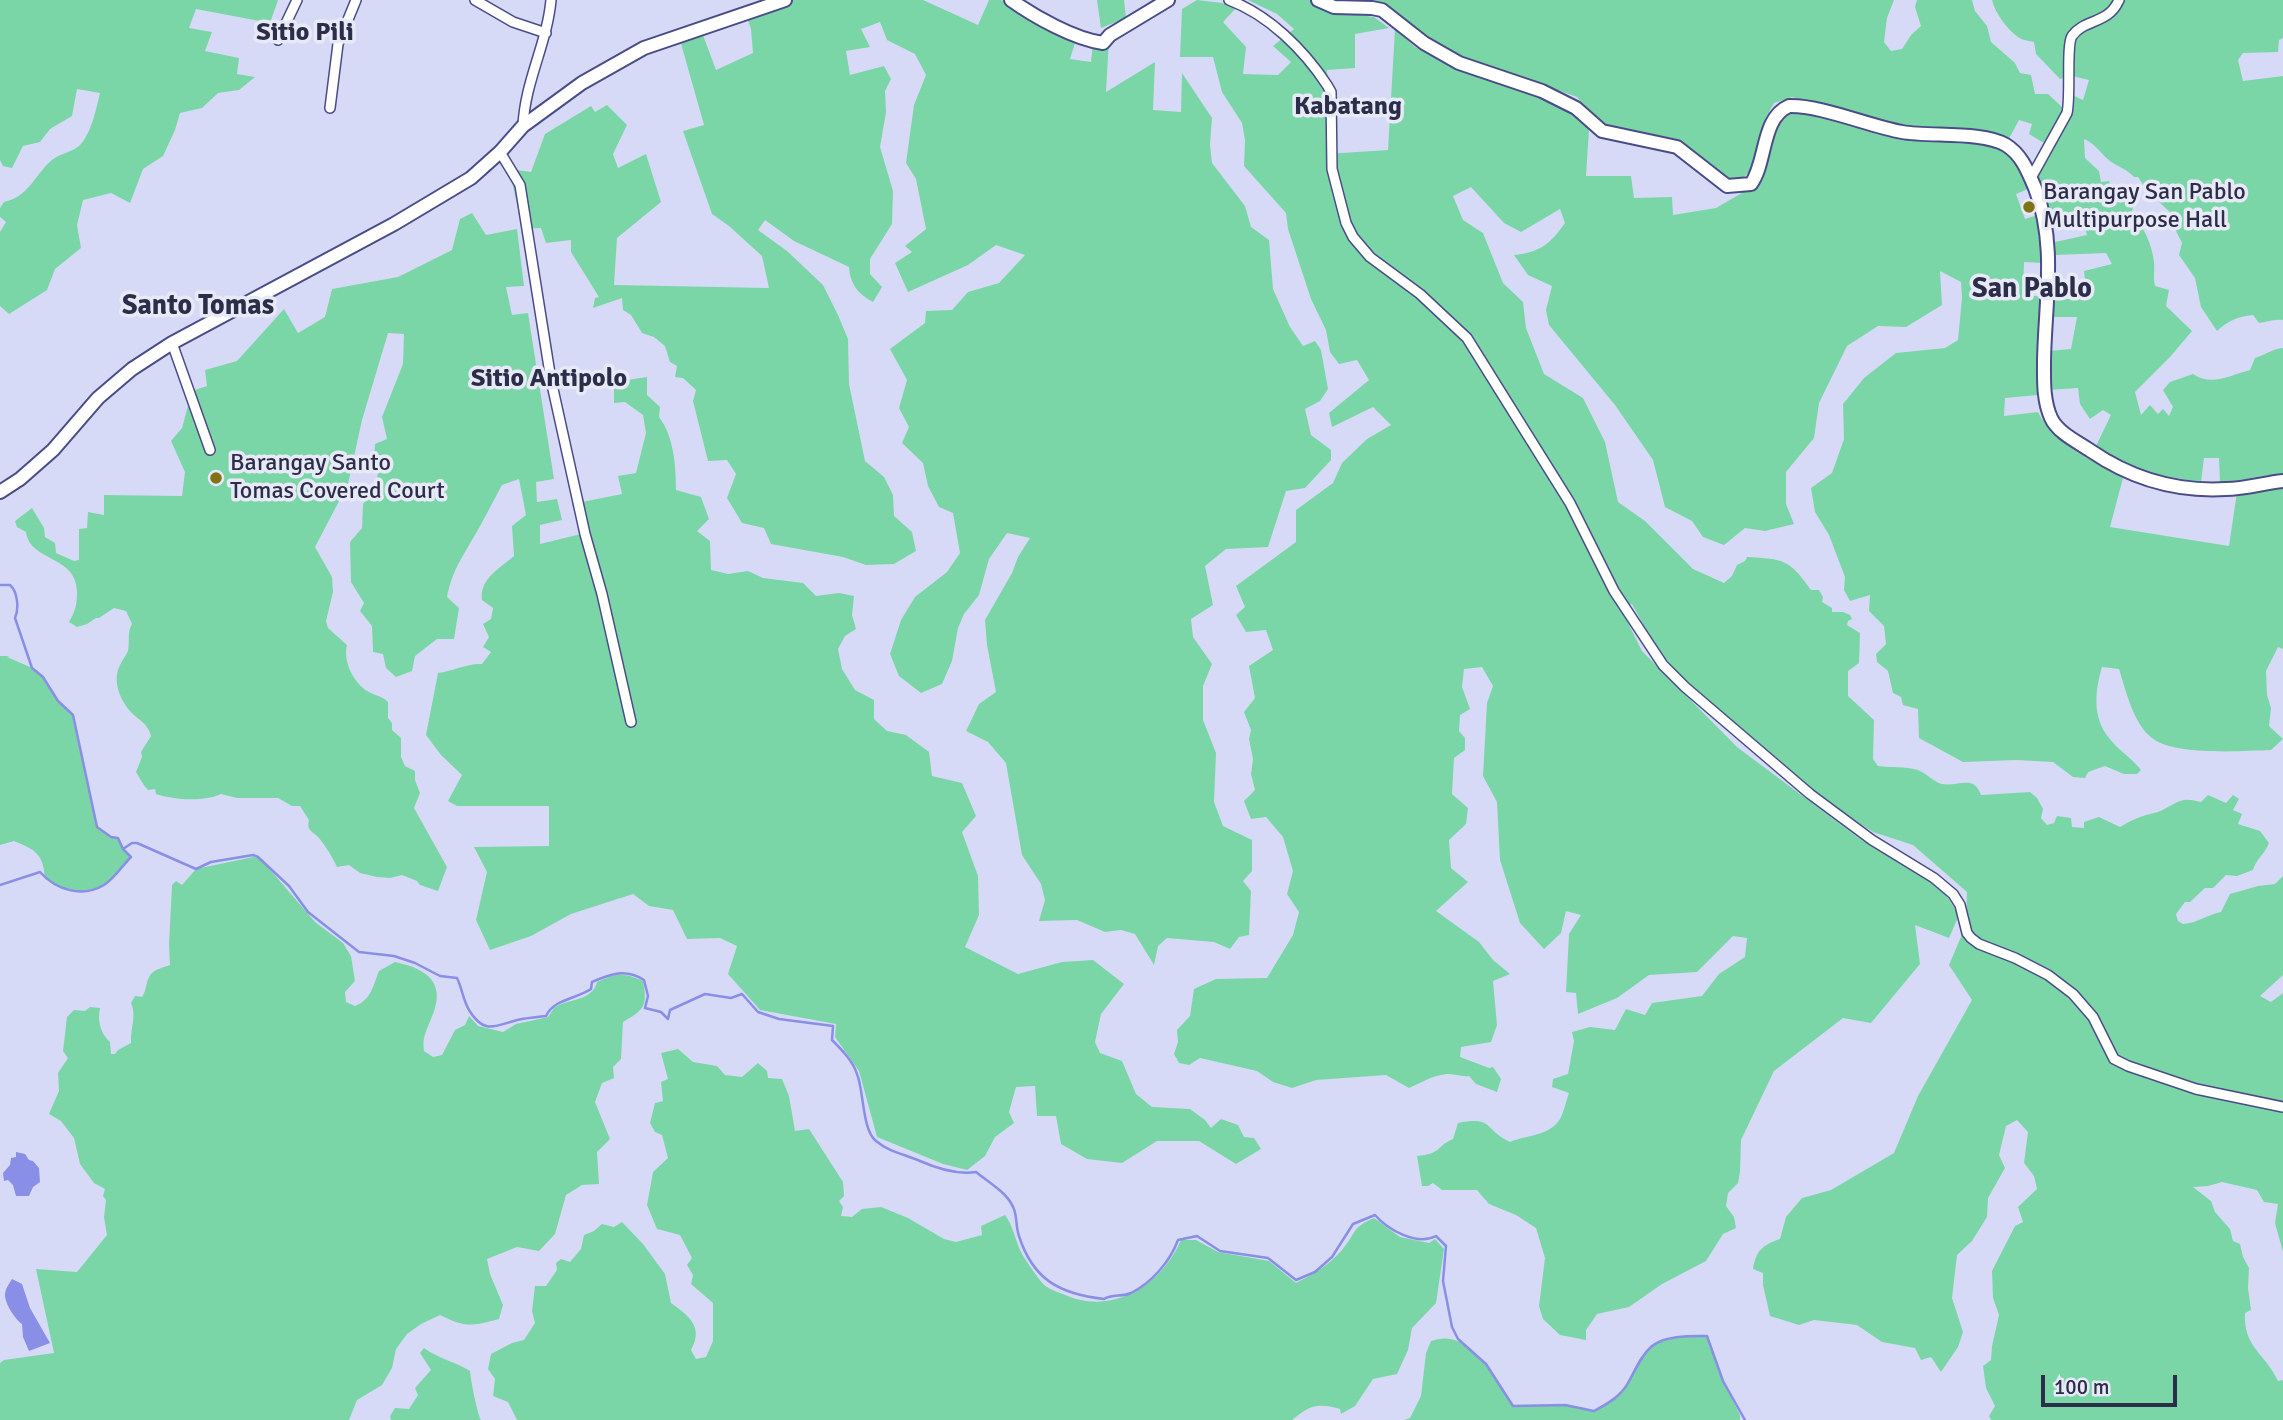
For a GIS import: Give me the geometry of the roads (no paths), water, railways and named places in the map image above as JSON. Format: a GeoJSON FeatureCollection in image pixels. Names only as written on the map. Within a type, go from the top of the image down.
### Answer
{"type":"FeatureCollection","features":[{"type":"Feature","properties":{"kind":"street"},"geometry":{"type":"LineString","coordinates":[[278,40],[297,0]]}},
{"type":"Feature","properties":{"kind":"street"},"geometry":{"type":"LineString","coordinates":[[330,108],[338,44],[356,0]]}},
{"type":"Feature","properties":{"kind":"street"},"geometry":{"type":"LineString","coordinates":[[475,0],[513,22],[546,33]]}},
{"type":"Feature","properties":{"kind":"street"},"geometry":{"type":"LineString","coordinates":[[523,126],[527,89],[546,33],[551,0]]}},
{"type":"Feature","properties":{"kind":"street"},"geometry":{"type":"LineString","coordinates":[[0,492],[20,479],[53,450],[113,384],[139,364],[172,343],[394,224],[471,177],[500,152],[523,126],[582,83],[645,48],[785,0]]}},
{"type":"Feature","properties":{"kind":"street"},"geometry":{"type":"LineString","coordinates":[[1011,0],[1044,20],[1093,42],[1102,43],[1167,0]]}},
{"type":"Feature","properties":{"kind":"street"},"geometry":{"type":"LineString","coordinates":[[1229,0],[1274,26],[1327,85],[1331,101],[1332,169],[1338,198],[1353,237],[1370,257],[1420,294],[1467,338],[1570,503],[1615,591],[1663,665],[1810,794],[1872,841],[1943,886],[1957,900],[1971,938],[2048,975],[2064,986],[2093,1017],[2114,1059],[2196,1090],[2283,1107]]}},
{"type":"Feature","properties":{"kind":"street"},"geometry":{"type":"LineString","coordinates":[[1318,0],[1334,7],[1382,10],[1424,43],[1459,63],[1542,91],[1576,108],[1602,131],[1677,147],[1727,186],[1751,184],[1757,176],[1777,114],[1782,109],[1795,106],[1895,131],[1997,141],[2007,145],[2020,156],[2031,178],[2047,225],[2049,250],[2044,391],[2051,419],[2059,429],[2104,460],[2142,479],[2161,484],[2228,489],[2283,481]]}},
{"type":"Feature","properties":{"kind":"street"},"geometry":{"type":"LineString","coordinates":[[2031,178],[2067,113],[2070,102],[2070,46],[2073,36],[2080,29],[2108,16],[2119,0]]}},
{"type":"Feature","properties":{"kind":"street"},"geometry":{"type":"LineString","coordinates":[[500,152],[520,185],[551,380],[631,722]]}},
{"type":"Feature","properties":{"kind":"street"},"geometry":{"type":"LineString","coordinates":[[172,343],[210,450]]}},
{"type":"Feature","properties":{"kind":"water"},"geometry":{"type":"Polygon","coordinates":[[[16,1152],[25,1154],[39,1168],[40,1182],[33,1187],[29,1196],[16,1196],[13,1185],[8,1180],[4,1181],[3,1173],[10,1165],[11,1158],[16,1157],[16,1152]]]}},
{"type":"Feature","properties":{"kind":"water"},"geometry":{"type":"Polygon","coordinates":[[[12,1279],[22,1284],[30,1308],[50,1343],[29,1351],[23,1337],[22,1324],[16,1319],[5,1299],[12,1279]]]}},
{"type":"Feature","properties":{"kind":"waterway"},"geometry":{"type":"LineString","coordinates":[[0,585],[10,585],[15,592],[15,618],[32,668],[43,677],[58,701],[73,715],[97,827],[111,837],[118,838],[131,857],[108,882],[87,891],[61,887],[40,872],[0,885]]}},
{"type":"Feature","properties":{"kind":"waterway"},"geometry":{"type":"LineString","coordinates":[[123,849],[137,843],[196,869],[211,862],[253,855],[258,857],[289,886],[308,912],[359,952],[394,956],[440,976],[457,978],[469,1010],[474,1018],[485,1026],[546,1016],[554,1006],[591,989],[592,982],[624,973],[644,980],[648,996],[645,1008],[661,1012],[668,1019],[670,1010],[705,994],[731,998],[742,994],[758,1012],[779,1019],[833,1026],[832,1040],[855,1069],[871,1136],[891,1150],[955,1172],[976,1172],[991,1183],[1014,1208],[1019,1236],[1032,1264],[1050,1282],[1074,1293],[1104,1299],[1131,1293],[1146,1284],[1159,1271],[1178,1240],[1197,1236],[1220,1251],[1268,1258],[1296,1280],[1315,1272],[1332,1257],[1353,1224],[1375,1215],[1403,1235],[1420,1239],[1436,1236],[1446,1246],[1443,1281],[1452,1327],[1458,1339],[1486,1364],[1513,1406],[1565,1405],[1594,1411],[1621,1392],[1641,1358],[1658,1342],[1686,1336],[1707,1336],[1723,1381],[1745,1420]]}},
{"type":"Feature","properties":{"kind":"place","name":"Barangay San Pablo Multipurpose Hall"},"geometry":{"type":"Point","coordinates":[2029,207]}},
{"type":"Feature","properties":{"kind":"place","name":"Barangay Santo Tomas Covered Court"},"geometry":{"type":"Point","coordinates":[216,478]}},
{"type":"Feature","properties":{"kind":"district","name":"Sitio Pili"},"geometry":{"type":"Point","coordinates":[305,33]}},
{"type":"Feature","properties":{"kind":"district","name":"Kabatang"},"geometry":{"type":"Point","coordinates":[1348,107]}},
{"type":"Feature","properties":{"kind":"district","name":"San Pablo"},"geometry":{"type":"Point","coordinates":[2032,290]}},
{"type":"Feature","properties":{"kind":"district","name":"Santo Tomas"},"geometry":{"type":"Point","coordinates":[198,307]}},
{"type":"Feature","properties":{"kind":"district","name":"Sitio Antipolo"},"geometry":{"type":"Point","coordinates":[549,379]}}]}
